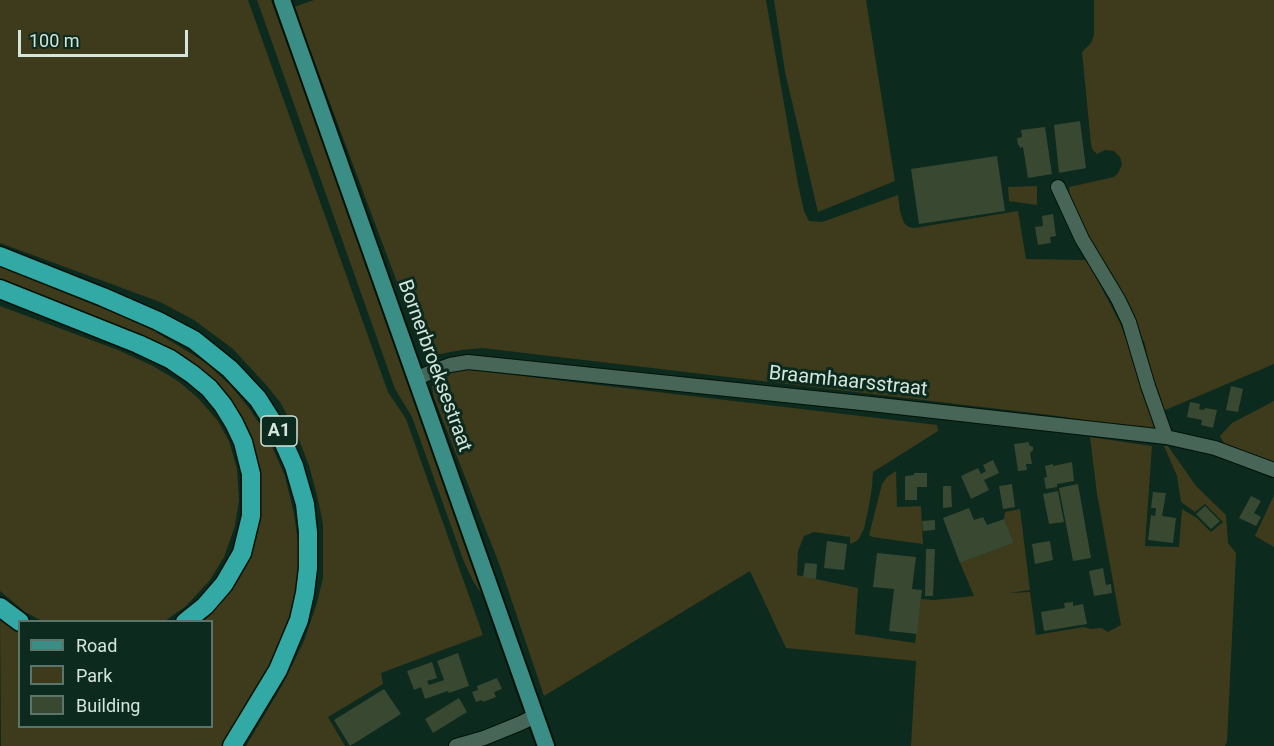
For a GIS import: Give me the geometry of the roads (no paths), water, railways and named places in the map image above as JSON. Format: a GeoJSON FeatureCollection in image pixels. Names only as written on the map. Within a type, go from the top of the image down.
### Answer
{"type":"FeatureCollection","features":[{"type":"Feature","properties":{"kind":"highway","name":"A1"},"geometry":{"type":"LineString","coordinates":[[0,256],[104,297],[194,340],[230,369],[258,399],[279,432],[294,466],[305,504],[308,568],[305,593],[289,648],[279,670],[232,746]]}},
{"type":"Feature","properties":{"kind":"highway","name":"A1"},"geometry":{"type":"LineString","coordinates":[[0,289],[170,359],[209,387],[234,423],[243,442],[251,474],[251,516],[242,553],[229,577],[205,606],[186,620]]}},
{"type":"Feature","properties":{"kind":"highway"},"geometry":{"type":"LineString","coordinates":[[0,607],[19,620]]}},
{"type":"Feature","properties":{"kind":"main road","name":"Bornerbroeksestraat"},"geometry":{"type":"LineString","coordinates":[[282,0],[546,746]]}},
{"type":"Feature","properties":{"kind":"street"},"geometry":{"type":"LineString","coordinates":[[1058,187],[1082,239],[1129,322],[1166,437]]}},
{"type":"Feature","properties":{"kind":"street","name":"Braamhaarsstraat"},"geometry":{"type":"LineString","coordinates":[[416,379],[433,370],[468,362],[850,401],[1166,437],[1215,448],[1274,470]]}},
{"type":"Feature","properties":{"kind":"street"},"geometry":{"type":"LineString","coordinates":[[456,746],[484,738],[535,716]]}}]}
